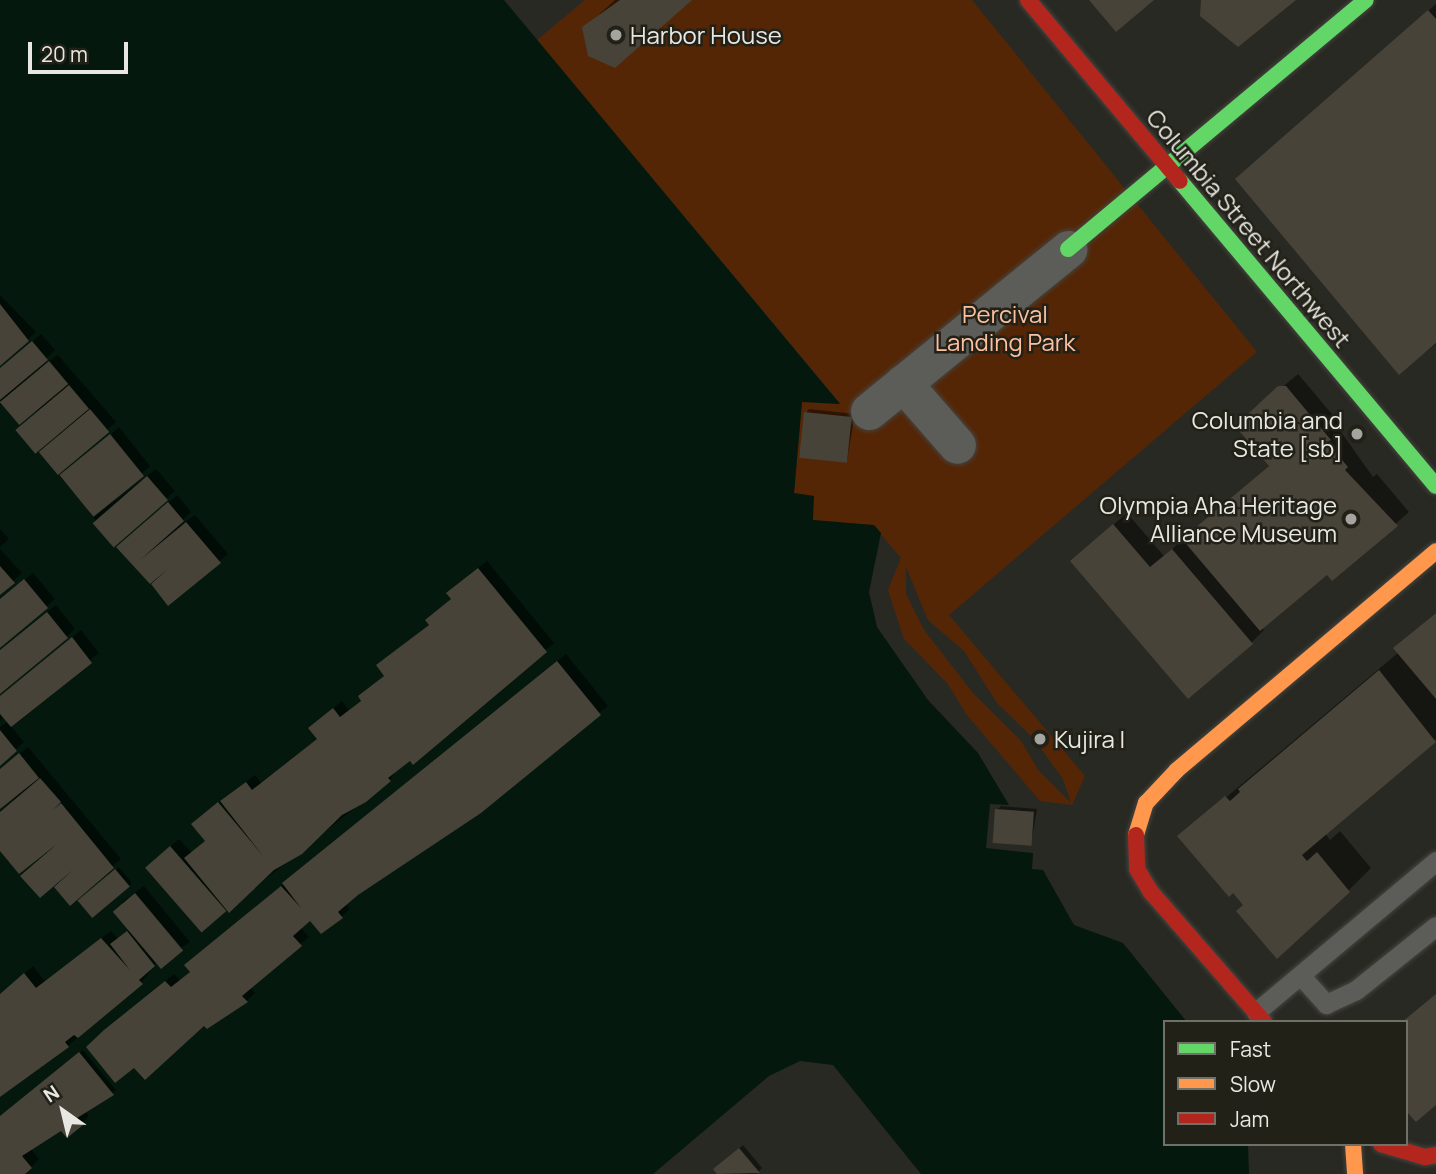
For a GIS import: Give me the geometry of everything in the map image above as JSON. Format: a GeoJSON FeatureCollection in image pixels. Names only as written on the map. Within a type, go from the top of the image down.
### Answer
{"type":"FeatureCollection","features":[{"type":"Feature","properties":{"kind":"street","name":"Columbia Street Northwest"},"geometry":{"type":"LineString","coordinates":[[1028,0],[1436,486]]}},
{"type":"Feature","properties":{"kind":"street"},"geometry":{"type":"LineString","coordinates":[[869,411],[1366,0]]}},
{"type":"Feature","properties":{"kind":"street"},"geometry":{"type":"LineString","coordinates":[[904,383],[957,445]]}},
{"type":"Feature","properties":{"kind":"street"},"geometry":{"type":"LineString","coordinates":[[1260,1017],[1151,892],[1137,869],[1136,829],[1146,803],[1177,770],[1436,551]]}},
{"type":"Feature","properties":{"kind":"street"},"geometry":{"type":"LineString","coordinates":[[1353,1146],[1355,1174]]}},
{"type":"Feature","properties":{"kind":"street"},"geometry":{"type":"LineString","coordinates":[[1388,1146],[1424,1157],[1436,1155]]}},
{"type":"Feature","properties":{"kind":"lane"},"geometry":{"type":"LineString","coordinates":[[1260,1017],[1301,975],[1436,861]]}},
{"type":"Feature","properties":{"kind":"lane"},"geometry":{"type":"LineString","coordinates":[[1301,975],[1326,1004],[1356,990],[1436,926]]}},
{"type":"Feature","properties":{"kind":"green space","name":"Percival Landing Park"},"geometry":{"type":"Polygon","coordinates":[[[585,0],[972,0],[1257,352],[949,615],[1085,776],[1072,805],[1040,801],[967,715],[947,683],[904,639],[888,590],[901,558],[874,526],[813,520],[794,494],[802,401],[840,403],[537,40],[585,0]],[[906,567],[906,594],[924,630],[973,693],[1021,741],[1039,771],[1071,803],[1063,779],[1035,740],[997,703],[964,651],[928,620],[906,567]]]}},
{"type":"Feature","properties":{"kind":"shaded area"},"geometry":{"type":"Polygon","coordinates":[[[0,0],[504,0],[840,404],[802,402],[794,493],[814,496],[813,520],[874,525],[881,533],[869,592],[877,627],[928,700],[978,753],[1009,805],[990,804],[986,848],[1033,853],[1032,869],[1043,870],[1074,925],[1123,943],[1185,1020],[1163,1020],[1163,1146],[1248,1146],[1249,1174],[921,1174],[833,1065],[800,1061],[769,1076],[653,1174],[0,1174],[0,0]]]}},
{"type":"Feature","properties":{"kind":"building","name":"Harbor House"},"geometry":{"type":"Polygon","coordinates":[[[620,0],[692,0],[615,68],[588,56],[582,27],[620,0]]]}},
{"type":"Feature","properties":{"kind":"building"},"geometry":{"type":"Polygon","coordinates":[[[1089,0],[1154,0],[1116,32],[1089,0]]]}},
{"type":"Feature","properties":{"kind":"building"},"geometry":{"type":"Polygon","coordinates":[[[1201,0],[1296,0],[1238,47],[1200,16],[1201,0]]]}},
{"type":"Feature","properties":{"kind":"building"},"geometry":{"type":"Polygon","coordinates":[[[1428,10],[1436,19],[1436,343],[1399,375],[1235,179],[1428,10]]]}},
{"type":"Feature","properties":{"kind":"building"},"geometry":{"type":"Polygon","coordinates":[[[0,304],[29,341],[0,366],[0,304]]]}},
{"type":"Feature","properties":{"kind":"building"},"geometry":{"type":"Polygon","coordinates":[[[32,341],[48,360],[0,400],[0,368],[32,341]]]}},
{"type":"Feature","properties":{"kind":"building"},"geometry":{"type":"Polygon","coordinates":[[[49,361],[68,384],[19,425],[0,402],[49,361]]]}},
{"type":"Feature","properties":{"kind":"building"},"geometry":{"type":"Polygon","coordinates":[[[69,385],[89,409],[35,454],[15,430],[69,385]]]}},
{"type":"Feature","properties":{"kind":"building"},"geometry":{"type":"Polygon","coordinates":[[[1278,386],[1286,386],[1331,440],[1327,442],[1348,467],[1345,470],[1398,526],[1332,581],[1327,575],[1260,631],[1182,539],[1269,466],[1235,426],[1278,386]]]}},
{"type":"Feature","properties":{"kind":"building"},"geometry":{"type":"Polygon","coordinates":[[[90,409],[109,432],[58,475],[39,452],[90,409]]]}},
{"type":"Feature","properties":{"kind":"building"},"geometry":{"type":"Polygon","coordinates":[[[804,412],[852,417],[847,463],[799,458],[804,412]]]}},
{"type":"Feature","properties":{"kind":"building"},"geometry":{"type":"Polygon","coordinates":[[[110,434],[144,476],[93,517],[59,475],[110,434]]]}},
{"type":"Feature","properties":{"kind":"building"},"geometry":{"type":"Polygon","coordinates":[[[147,476],[168,500],[114,547],[93,523],[147,476]]]}},
{"type":"Feature","properties":{"kind":"building"},"geometry":{"type":"Polygon","coordinates":[[[168,502],[184,521],[140,560],[186,522],[221,563],[168,606],[151,584],[169,568],[150,584],[116,547],[168,502]]]}},
{"type":"Feature","properties":{"kind":"building"},"geometry":{"type":"Polygon","coordinates":[[[1113,524],[1150,567],[1172,549],[1253,644],[1188,699],[1070,561],[1113,524]]]}},
{"type":"Feature","properties":{"kind":"building"},"geometry":{"type":"Polygon","coordinates":[[[0,566],[15,583],[0,595],[0,566]]]}},
{"type":"Feature","properties":{"kind":"building"},"geometry":{"type":"Polygon","coordinates":[[[478,568],[547,652],[413,765],[410,761],[388,778],[391,781],[366,802],[342,815],[302,854],[274,870],[229,913],[184,858],[205,841],[191,824],[218,802],[263,856],[220,801],[246,782],[252,790],[317,739],[308,728],[333,708],[340,717],[361,701],[358,696],[384,676],[376,665],[429,625],[425,620],[451,599],[446,593],[478,568]]]}},
{"type":"Feature","properties":{"kind":"building"},"geometry":{"type":"Polygon","coordinates":[[[24,579],[48,608],[0,648],[0,599],[24,579]]]}},
{"type":"Feature","properties":{"kind":"building"},"geometry":{"type":"Polygon","coordinates":[[[47,612],[68,638],[0,694],[0,650],[47,612]]]}},
{"type":"Feature","properties":{"kind":"building"},"geometry":{"type":"Polygon","coordinates":[[[1436,613],[1436,699],[1393,648],[1436,613]]]}},
{"type":"Feature","properties":{"kind":"building"},"geometry":{"type":"Polygon","coordinates":[[[72,637],[92,663],[11,727],[0,714],[0,696],[72,637]]]}},
{"type":"Feature","properties":{"kind":"building"},"geometry":{"type":"Polygon","coordinates":[[[557,661],[601,715],[481,813],[358,895],[338,912],[343,918],[321,934],[310,921],[293,936],[302,946],[242,996],[248,1002],[207,1029],[204,1026],[145,1080],[134,1068],[115,1083],[86,1047],[165,981],[171,987],[190,972],[184,965],[281,886],[301,908],[282,883],[557,661]]]}},
{"type":"Feature","properties":{"kind":"building"},"geometry":{"type":"Polygon","coordinates":[[[1379,670],[1436,742],[1302,855],[1307,861],[1317,852],[1350,892],[1277,959],[1236,911],[1243,905],[1233,893],[1229,897],[1177,836],[1225,796],[1230,801],[1240,792],[1238,789],[1379,670]]]}},
{"type":"Feature","properties":{"kind":"building"},"geometry":{"type":"Polygon","coordinates":[[[0,730],[17,751],[0,766],[0,730]]]}},
{"type":"Feature","properties":{"kind":"building"},"geometry":{"type":"Polygon","coordinates":[[[19,753],[39,778],[0,809],[0,769],[19,753]]]}},
{"type":"Feature","properties":{"kind":"building"},"geometry":{"type":"Polygon","coordinates":[[[40,778],[61,802],[52,811],[61,803],[114,868],[70,906],[54,887],[74,869],[40,898],[20,876],[57,844],[19,874],[0,851],[0,812],[40,778]]]}},
{"type":"Feature","properties":{"kind":"building"},"geometry":{"type":"Polygon","coordinates":[[[995,809],[1034,812],[1032,846],[993,843],[995,809]]]}},
{"type":"Feature","properties":{"kind":"building"},"geometry":{"type":"Polygon","coordinates":[[[170,846],[226,911],[202,933],[145,868],[170,846]]]}},
{"type":"Feature","properties":{"kind":"building"},"geometry":{"type":"Polygon","coordinates":[[[115,869],[130,887],[92,918],[77,900],[115,869]]]}},
{"type":"Feature","properties":{"kind":"building"},"geometry":{"type":"Polygon","coordinates":[[[135,893],[183,950],[161,969],[113,912],[135,893]]]}},
{"type":"Feature","properties":{"kind":"building"},"geometry":{"type":"Polygon","coordinates":[[[127,931],[155,966],[139,980],[143,984],[78,1038],[74,1035],[65,1042],[69,1047],[0,1097],[0,994],[24,973],[36,988],[101,938],[130,970],[110,944],[127,931]]]}},
{"type":"Feature","properties":{"kind":"building"},"geometry":{"type":"Polygon","coordinates":[[[1436,994],[1436,1105],[1416,1122],[1408,1113],[1408,1020],[1404,1020],[1436,994]]]}},
{"type":"Feature","properties":{"kind":"building"},"geometry":{"type":"Polygon","coordinates":[[[79,1052],[114,1095],[77,1118],[83,1125],[67,1138],[61,1131],[22,1156],[32,1168],[25,1174],[0,1174],[0,1116],[79,1052]]]}},
{"type":"Feature","properties":{"kind":"building"},"geometry":{"type":"Polygon","coordinates":[[[739,1148],[760,1173],[717,1174],[713,1169],[739,1148]]]}},
{"type":"Feature","properties":{"kind":"traffic: fast"},"geometry":{"type":"LineString","coordinates":[[1068,249],[1366,0]]}},
{"type":"Feature","properties":{"kind":"traffic: fast"},"geometry":{"type":"LineString","coordinates":[[1180,181],[1436,486]]}},
{"type":"Feature","properties":{"kind":"traffic: slow"},"geometry":{"type":"LineString","coordinates":[[1136,835],[1146,803],[1177,770],[1436,551]]}},
{"type":"Feature","properties":{"kind":"traffic: slow"},"geometry":{"type":"LineString","coordinates":[[1353,1146],[1355,1174]]}},
{"type":"Feature","properties":{"kind":"traffic: jam"},"geometry":{"type":"LineString","coordinates":[[1028,0],[1180,181]]}},
{"type":"Feature","properties":{"kind":"traffic: jam"},"geometry":{"type":"LineString","coordinates":[[1136,835],[1137,869],[1151,892],[1262,1020]]}},
{"type":"Feature","properties":{"kind":"traffic: jam"},"geometry":{"type":"LineString","coordinates":[[1388,1146],[1425,1157],[1436,1155]]}},
{"type":"Feature","properties":{"kind":"place","name":"Harbor House"},"geometry":{"type":"Point","coordinates":[616,35]}},
{"type":"Feature","properties":{"kind":"place","name":"Columbia and State [sb]"},"geometry":{"type":"Point","coordinates":[1357,434]}},
{"type":"Feature","properties":{"kind":"place","name":"Olympia Aha Heritage Alliance Museum"},"geometry":{"type":"Point","coordinates":[1351,519]}},
{"type":"Feature","properties":{"kind":"place","name":"Kujira I"},"geometry":{"type":"Point","coordinates":[1040,739]}}]}
